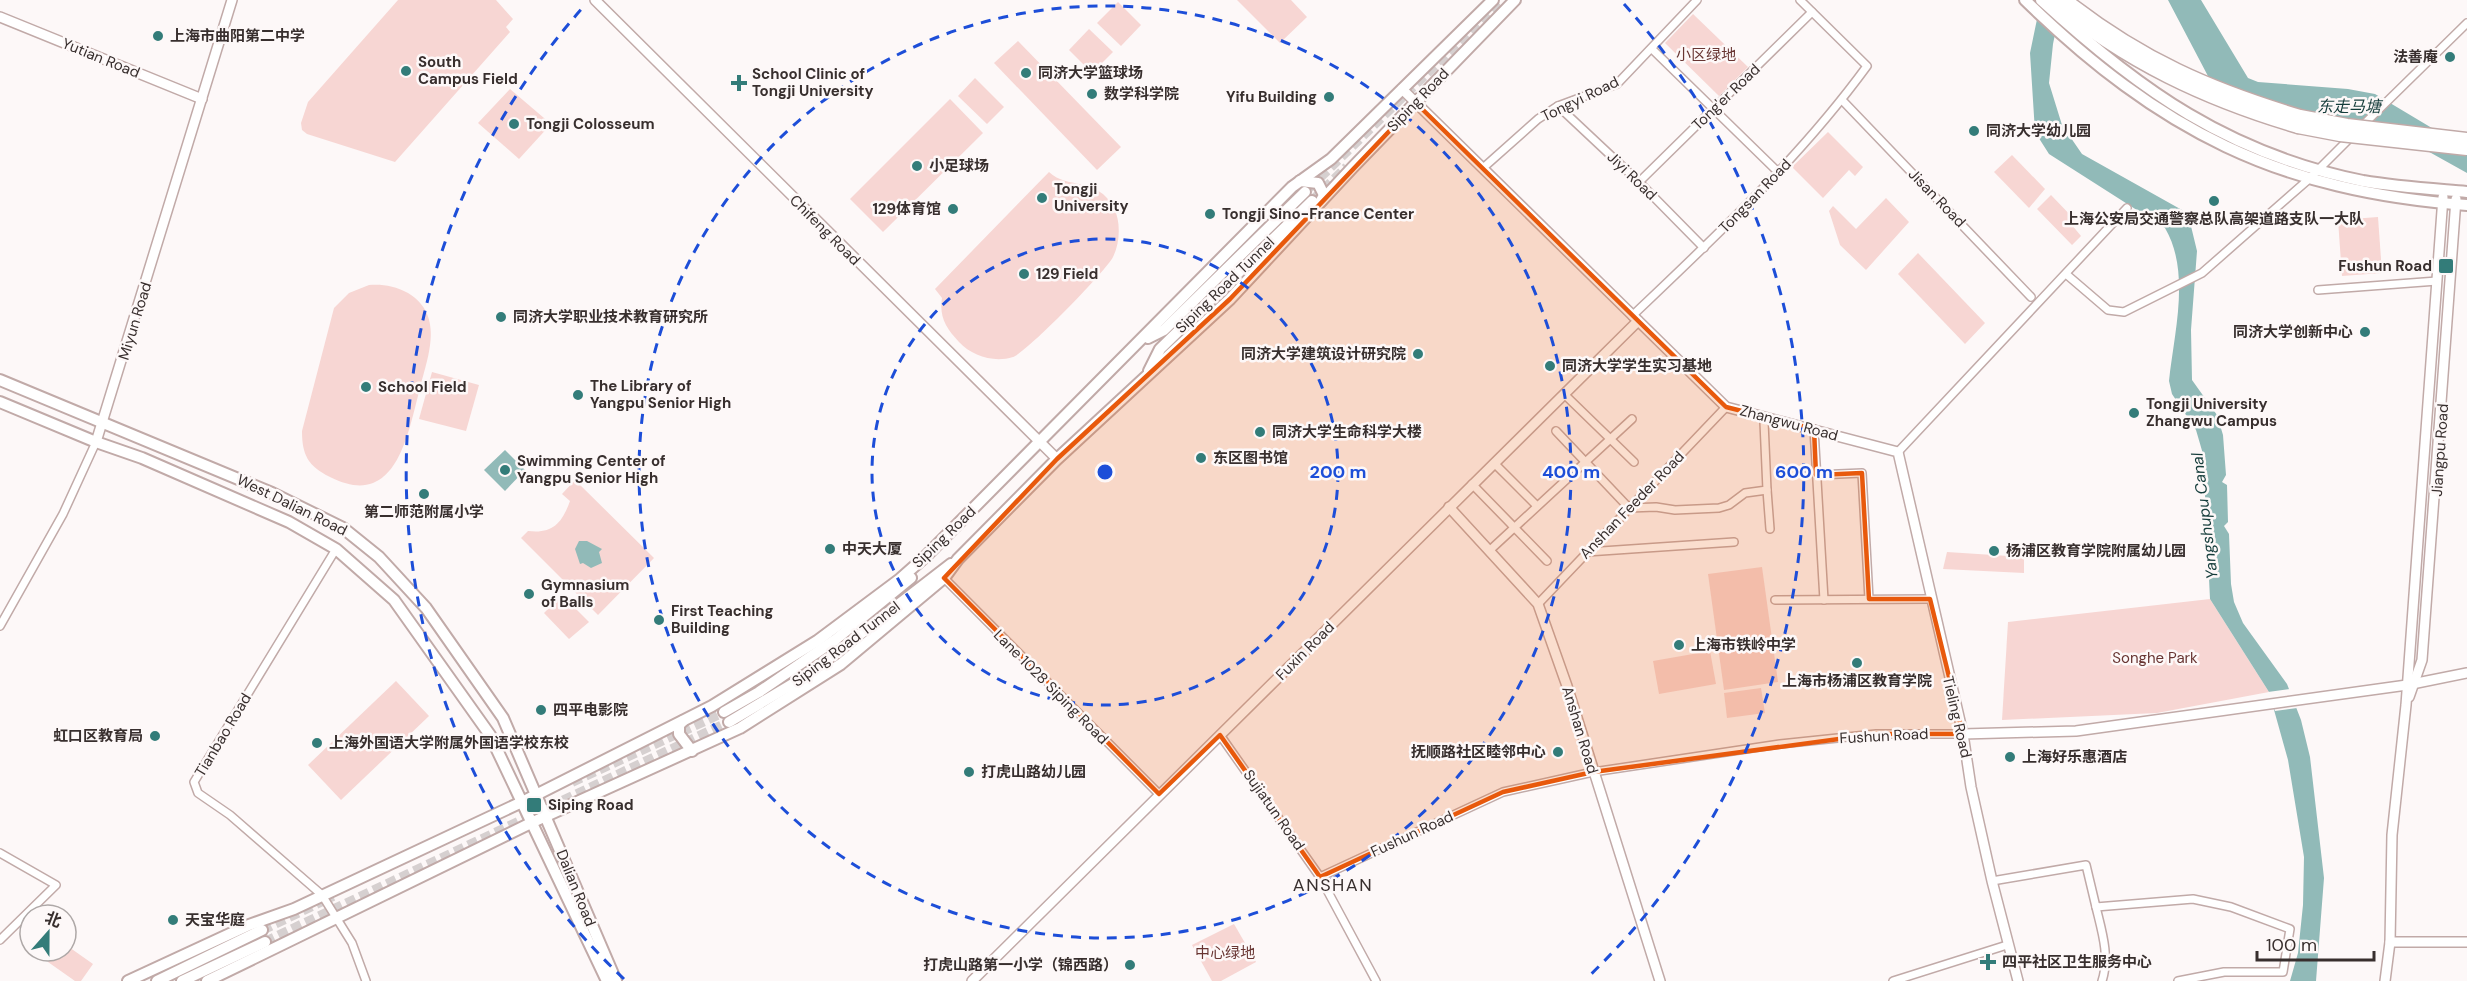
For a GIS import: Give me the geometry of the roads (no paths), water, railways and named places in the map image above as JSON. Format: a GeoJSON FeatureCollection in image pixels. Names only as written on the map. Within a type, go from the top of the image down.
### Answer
{"type":"FeatureCollection","features":[{"type":"Feature","properties":{"kind":"highway"},"geometry":{"type":"LineString","coordinates":[[2051,0],[2090,31],[2132,59],[2183,86],[2226,104],[2319,132],[2467,149]]}},
{"type":"Feature","properties":{"kind":"highway"},"geometry":{"type":"LineString","coordinates":[[2066,0],[2146,55],[2183,75],[2263,105],[2321,121],[2467,139]]}},
{"type":"Feature","properties":{"kind":"main road","name":"Siping Road"},"geometry":{"type":"LineString","coordinates":[[128,981],[249,925],[322,895],[522,802],[747,687],[817,641],[900,579],[926,556],[1299,182],[1331,159],[1493,0]]}},
{"type":"Feature","properties":{"kind":"main road","name":"Siping Road"},"geometry":{"type":"LineString","coordinates":[[1313,198],[1416,103],[1515,0]]}},
{"type":"Feature","properties":{"kind":"main road"},"geometry":{"type":"LineString","coordinates":[[2025,0],[2097,66],[2169,117],[2240,154],[2309,179],[2351,190],[2462,204]]}},
{"type":"Feature","properties":{"kind":"main road"},"geometry":{"type":"LineString","coordinates":[[2041,0],[2118,69],[2182,112],[2250,146],[2365,181],[2462,192]]}},
{"type":"Feature","properties":{"kind":"main road"},"geometry":{"type":"LineString","coordinates":[[1299,182],[1312,180],[1318,183],[1324,195],[1313,198]]}},
{"type":"Feature","properties":{"kind":"main road","name":"Siping Road Tunnel"},"geometry":{"type":"LineString","coordinates":[[1142,340],[1164,330],[1313,198]]}},
{"type":"Feature","properties":{"kind":"main road","name":"Siping Road Tunnel"},"geometry":{"type":"LineString","coordinates":[[1146,376],[1160,349],[1313,198]]}},
{"type":"Feature","properties":{"kind":"main road","name":"Siping Road"},"geometry":{"type":"LineString","coordinates":[[207,981],[533,822],[692,751],[778,706],[841,664],[944,578],[958,559],[1056,459],[1146,376]]}},
{"type":"Feature","properties":{"kind":"main road","name":"West Dalian Road"},"geometry":{"type":"LineString","coordinates":[[0,380],[272,493],[343,528],[379,557],[426,609],[503,718],[537,794]]}},
{"type":"Feature","properties":{"kind":"main road","name":"West Dalian Road"},"geometry":{"type":"LineString","coordinates":[[0,402],[96,442],[142,458],[289,522],[336,549],[394,600],[490,735],[533,822]]}},
{"type":"Feature","properties":{"kind":"main road","name":"Siping Road Tunnel"},"geometry":{"type":"LineString","coordinates":[[926,556],[906,584],[866,617],[726,717],[806,676],[958,559]]}},
{"type":"Feature","properties":{"kind":"main road"},"geometry":{"type":"LineString","coordinates":[[683,721],[679,725],[680,734],[692,751]]}},
{"type":"Feature","properties":{"kind":"main road","name":"Dalian Road"},"geometry":{"type":"LineString","coordinates":[[537,794],[616,981]]}},
{"type":"Feature","properties":{"kind":"main road","name":"Dalian Road"},"geometry":{"type":"LineString","coordinates":[[533,822],[607,981]]}},
{"type":"Feature","properties":{"kind":"main road"},"geometry":{"type":"LineString","coordinates":[[158,981],[262,930]]}},
{"type":"Feature","properties":{"kind":"main road"},"geometry":{"type":"LineString","coordinates":[[182,981],[265,942]]}},
{"type":"Feature","properties":{"kind":"street","name":"Miyun Road"},"geometry":{"type":"LineString","coordinates":[[0,626],[55,531],[96,442],[232,0]]}},
{"type":"Feature","properties":{"kind":"street","name":"Chifeng Road"},"geometry":{"type":"LineString","coordinates":[[595,0],[1056,459]]}},
{"type":"Feature","properties":{"kind":"street","name":"Tongyi Road"},"geometry":{"type":"LineString","coordinates":[[1483,168],[1538,119],[1558,106],[1617,84],[1697,0]]}},
{"type":"Feature","properties":{"kind":"street"},"geometry":{"type":"LineString","coordinates":[[1800,0],[1812,12]]}},
{"type":"Feature","properties":{"kind":"street","name":"Tongsan Road"},"geometry":{"type":"LineString","coordinates":[[1635,318],[1779,173],[1842,100],[1867,66],[1812,12]]}},
{"type":"Feature","properties":{"kind":"street","name":"Tong'er Road"},"geometry":{"type":"LineString","coordinates":[[1639,182],[1812,12]]}},
{"type":"Feature","properties":{"kind":"street","name":"Yutian Road"},"geometry":{"type":"LineString","coordinates":[[0,17],[202,99]]}},
{"type":"Feature","properties":{"kind":"street"},"geometry":{"type":"LineString","coordinates":[[2066,274],[2112,313],[2124,312],[2202,273],[2320,169],[2388,100],[2466,27]]}},
{"type":"Feature","properties":{"kind":"street"},"geometry":{"type":"LineString","coordinates":[[1652,49],[1779,173]]}},
{"type":"Feature","properties":{"kind":"street","name":"Zhangwu Road"},"geometry":{"type":"LineString","coordinates":[[1402,89],[1726,407],[1898,452]]}},
{"type":"Feature","properties":{"kind":"street","name":"Jisan Road"},"geometry":{"type":"LineString","coordinates":[[1842,100],[2031,297]]}},
{"type":"Feature","properties":{"kind":"street","name":"Jiyi Road"},"geometry":{"type":"LineString","coordinates":[[1558,106],[1639,182],[1704,248]]}},
{"type":"Feature","properties":{"kind":"street","name":"Jiangpu Road"},"geometry":{"type":"LineString","coordinates":[[2385,981],[2390,942],[2391,836],[2406,705],[2411,683],[2444,190]]}},
{"type":"Feature","properties":{"kind":"street","name":"Jiangpu Road"},"geometry":{"type":"LineString","coordinates":[[2411,683],[2422,660],[2462,192]]}},
{"type":"Feature","properties":{"kind":"street"},"geometry":{"type":"LineString","coordinates":[[1898,452],[2127,208]]}},
{"type":"Feature","properties":{"kind":"street"},"geometry":{"type":"LineString","coordinates":[[2318,290],[2437,281]]}},
{"type":"Feature","properties":{"kind":"street","name":"Fuxin Road"},"geometry":{"type":"LineString","coordinates":[[972,981],[1564,393],[1635,318]]}},
{"type":"Feature","properties":{"kind":"street"},"geometry":{"type":"LineString","coordinates":[[1564,393],[1634,462]]}},
{"type":"Feature","properties":{"kind":"street","name":"Anshan Feeder Road"},"geometry":{"type":"LineString","coordinates":[[1538,604],[1726,407]]}},
{"type":"Feature","properties":{"kind":"street"},"geometry":{"type":"LineString","coordinates":[[1489,551],[1632,420]]}},
{"type":"Feature","properties":{"kind":"street"},"geometry":{"type":"LineString","coordinates":[[1764,422],[1770,529]]}},
{"type":"Feature","properties":{"kind":"street"},"geometry":{"type":"LineString","coordinates":[[1814,429],[1824,600]]}},
{"type":"Feature","properties":{"kind":"street"},"geometry":{"type":"LineString","coordinates":[[1556,431],[1629,508],[1656,507],[1675,510],[1719,508],[1730,506],[1745,493],[1767,490]]}},
{"type":"Feature","properties":{"kind":"street","name":"Tieling Road"},"geometry":{"type":"LineString","coordinates":[[1898,452],[1930,599],[1963,734],[1992,882],[2018,981]]}},
{"type":"Feature","properties":{"kind":"street"},"geometry":{"type":"LineString","coordinates":[[1494,463],[1537,506]]}},
{"type":"Feature","properties":{"kind":"street"},"geometry":{"type":"LineString","coordinates":[[1816,475],[1862,473],[1869,599]]}},
{"type":"Feature","properties":{"kind":"street"},"geometry":{"type":"LineString","coordinates":[[1472,484],[1547,561]]}},
{"type":"Feature","properties":{"kind":"street","name":"Anshan Road"},"geometry":{"type":"LineString","coordinates":[[1449,507],[1538,604],[1567,686],[1660,981]]}},
{"type":"Feature","properties":{"kind":"street"},"geometry":{"type":"LineString","coordinates":[[1587,552],[1734,542]]}},
{"type":"Feature","properties":{"kind":"street","name":"Tianbao Road"},"geometry":{"type":"LineString","coordinates":[[336,549],[194,782],[198,794],[230,814],[322,895],[360,958],[366,981]]}},
{"type":"Feature","properties":{"kind":"street","name":"Lane 1028 Siping Road"},"geometry":{"type":"LineString","coordinates":[[944,578],[1159,794]]}},
{"type":"Feature","properties":{"kind":"street"},"geometry":{"type":"LineString","coordinates":[[1775,600],[1930,599]]}},
{"type":"Feature","properties":{"kind":"street","name":"Fushun Road"},"geometry":{"type":"LineString","coordinates":[[1320,877],[1503,792],[1593,772],[1779,741],[1876,734],[2068,732],[2467,673]]}},
{"type":"Feature","properties":{"kind":"street","name":"Sujiatun Road"},"geometry":{"type":"LineString","coordinates":[[1220,735],[1320,877],[1376,981]]}},
{"type":"Feature","properties":{"kind":"street"},"geometry":{"type":"LineString","coordinates":[[0,853],[56,885],[0,940]]}},
{"type":"Feature","properties":{"kind":"street"},"geometry":{"type":"LineString","coordinates":[[1992,882],[2086,865],[2106,948],[2106,969],[2102,981]]}},
{"type":"Feature","properties":{"kind":"street"},"geometry":{"type":"LineString","coordinates":[[2096,907],[2193,899],[2230,907],[2290,929],[2283,972],[2224,972],[2178,981]]}},
{"type":"Feature","properties":{"kind":"street"},"geometry":{"type":"LineString","coordinates":[[2390,942],[2467,942]]}},
{"type":"Feature","properties":{"kind":"street"},"geometry":{"type":"LineString","coordinates":[[1893,978],[2007,945]]}},
{"type":"Feature","properties":{"kind":"water"},"geometry":{"type":"Polygon","coordinates":[[[2041,0],[2062,0],[2053,44],[2049,83],[2062,125],[2082,154],[2182,210],[2190,222],[2197,251],[2191,330],[2192,380],[2217,415],[2223,435],[2226,475],[2222,482],[2227,485],[2228,522],[2224,526],[2229,534],[2234,602],[2243,623],[2287,684],[2301,720],[2310,757],[2324,878],[2316,981],[2290,981],[2298,953],[2303,905],[2304,857],[2288,760],[2269,692],[2210,599],[2203,454],[2196,430],[2172,394],[2169,381],[2179,303],[2179,283],[2173,245],[2165,228],[2049,154],[2035,132],[2030,53],[2041,0]]]}},
{"type":"Feature","properties":{"kind":"water","name":"东走马塘"},"geometry":{"type":"Polygon","coordinates":[[[2168,0],[2201,0],[2248,78],[2258,82],[2348,89],[2375,94],[2467,149],[2467,173],[2406,139],[2263,104],[2209,78],[2168,0]]]}},
{"type":"Feature","properties":{"kind":"water","name":"Swimming Center of Yangpu Senior High"},"geometry":{"type":"Polygon","coordinates":[[[505,450],[525,470],[505,491],[484,470],[505,450]]]}},
{"type":"Feature","properties":{"kind":"water"},"geometry":{"type":"Polygon","coordinates":[[[579,541],[587,541],[602,549],[599,552],[602,563],[591,568],[583,563],[580,564],[575,549],[579,541]]]}},
{"type":"Feature","properties":{"kind":"tunnel"},"geometry":{"type":"LineString","coordinates":[[1309,188],[1502,0]]}},
{"type":"Feature","properties":{"kind":"tunnel"},"geometry":{"type":"LineString","coordinates":[[1313,200],[1347,167]]}},
{"type":"Feature","properties":{"kind":"tunnel"},"geometry":{"type":"LineString","coordinates":[[572,782],[724,712]]}},
{"type":"Feature","properties":{"kind":"tunnel"},"geometry":{"type":"LineString","coordinates":[[265,942],[729,722]]}},
{"type":"Feature","properties":{"kind":"tunnel"},"geometry":{"type":"LineString","coordinates":[[262,930],[333,896]]}},
{"type":"Feature","properties":{"kind":"place","name":"上海市曲阳第二中学"},"geometry":{"type":"Point","coordinates":[158,36]}},
{"type":"Feature","properties":{"kind":"place","name":"法善庵"},"geometry":{"type":"Point","coordinates":[2450,57]}},
{"type":"Feature","properties":{"kind":"place","name":"South Campus Field"},"geometry":{"type":"Point","coordinates":[406,71]}},
{"type":"Feature","properties":{"kind":"place","name":"同济大学篮球场"},"geometry":{"type":"Point","coordinates":[1026,73]}},
{"type":"Feature","properties":{"kind":"place","name":"School Clinic of Tongji University"},"geometry":{"type":"Point","coordinates":[739,83]}},
{"type":"Feature","properties":{"kind":"place","name":"数学科学院"},"geometry":{"type":"Point","coordinates":[1092,94]}},
{"type":"Feature","properties":{"kind":"place","name":"Yifu Building"},"geometry":{"type":"Point","coordinates":[1329,97]}},
{"type":"Feature","properties":{"kind":"place","name":"Tongji Colosseum"},"geometry":{"type":"Point","coordinates":[514,124]}},
{"type":"Feature","properties":{"kind":"place","name":"同济大学幼儿园"},"geometry":{"type":"Point","coordinates":[1974,131]}},
{"type":"Feature","properties":{"kind":"place","name":"小足球场"},"geometry":{"type":"Point","coordinates":[917,166]}},
{"type":"Feature","properties":{"kind":"place","name":"Tongji University"},"geometry":{"type":"Point","coordinates":[1042,198]}},
{"type":"Feature","properties":{"kind":"place","name":"上海公安局交通警察总队高架道路支队一大队"},"geometry":{"type":"Point","coordinates":[2214,201]}},
{"type":"Feature","properties":{"kind":"place","name":"129体育馆"},"geometry":{"type":"Point","coordinates":[953,209]}},
{"type":"Feature","properties":{"kind":"place","name":"Tongji Sino-France Center"},"geometry":{"type":"Point","coordinates":[1210,214]}},
{"type":"Feature","properties":{"kind":"place","name":"Fushun Road"},"geometry":{"type":"Point","coordinates":[2446,266]}},
{"type":"Feature","properties":{"kind":"place","name":"129 Field"},"geometry":{"type":"Point","coordinates":[1024,274]}},
{"type":"Feature","properties":{"kind":"place","name":"同济大学职业技术教育研究所"},"geometry":{"type":"Point","coordinates":[501,317]}},
{"type":"Feature","properties":{"kind":"place","name":"同济大学创新中心"},"geometry":{"type":"Point","coordinates":[2365,332]}},
{"type":"Feature","properties":{"kind":"place","name":"同济大学建筑设计研究院"},"geometry":{"type":"Point","coordinates":[1418,354]}},
{"type":"Feature","properties":{"kind":"place","name":"同济大学学生实习基地"},"geometry":{"type":"Point","coordinates":[1550,366]}},
{"type":"Feature","properties":{"kind":"place","name":"School Field"},"geometry":{"type":"Point","coordinates":[366,387]}},
{"type":"Feature","properties":{"kind":"place","name":"The Library of Yangpu Senior High"},"geometry":{"type":"Point","coordinates":[578,395]}},
{"type":"Feature","properties":{"kind":"place","name":"Tongji University Zhangwu Campus"},"geometry":{"type":"Point","coordinates":[2134,413]}},
{"type":"Feature","properties":{"kind":"place","name":"同济大学生命科学大楼"},"geometry":{"type":"Point","coordinates":[1260,432]}},
{"type":"Feature","properties":{"kind":"place","name":"东区图书馆"},"geometry":{"type":"Point","coordinates":[1201,458]}},
{"type":"Feature","properties":{"kind":"place","name":"Swimming Center of Yangpu Senior High"},"geometry":{"type":"Point","coordinates":[505,470]}},
{"type":"Feature","properties":{"kind":"place","name":"第二师范附属小学"},"geometry":{"type":"Point","coordinates":[424,494]}},
{"type":"Feature","properties":{"kind":"place","name":"中天大厦"},"geometry":{"type":"Point","coordinates":[830,549]}},
{"type":"Feature","properties":{"kind":"place","name":"杨浦区教育学院附属幼儿园"},"geometry":{"type":"Point","coordinates":[1994,551]}},
{"type":"Feature","properties":{"kind":"place","name":"Gymnasium of Balls"},"geometry":{"type":"Point","coordinates":[529,594]}},
{"type":"Feature","properties":{"kind":"place","name":"First Teaching Building"},"geometry":{"type":"Point","coordinates":[659,620]}},
{"type":"Feature","properties":{"kind":"place","name":"上海市铁岭中学"},"geometry":{"type":"Point","coordinates":[1679,645]}},
{"type":"Feature","properties":{"kind":"place","name":"上海市杨浦区教育学院"},"geometry":{"type":"Point","coordinates":[1857,663]}},
{"type":"Feature","properties":{"kind":"place","name":"四平电影院"},"geometry":{"type":"Point","coordinates":[541,710]}},
{"type":"Feature","properties":{"kind":"place","name":"虹口区教育局"},"geometry":{"type":"Point","coordinates":[155,736]}},
{"type":"Feature","properties":{"kind":"place","name":"上海外国语大学附属外国语学校东校"},"geometry":{"type":"Point","coordinates":[317,743]}},
{"type":"Feature","properties":{"kind":"place","name":"抚顺路社区睦邻中心"},"geometry":{"type":"Point","coordinates":[1558,752]}},
{"type":"Feature","properties":{"kind":"place","name":"上海好乐惠酒店"},"geometry":{"type":"Point","coordinates":[2010,757]}},
{"type":"Feature","properties":{"kind":"place","name":"打虎山路幼儿园"},"geometry":{"type":"Point","coordinates":[969,772]}},
{"type":"Feature","properties":{"kind":"place","name":"Siping Road"},"geometry":{"type":"Point","coordinates":[534,805]}},
{"type":"Feature","properties":{"kind":"place","name":"天宝华庭"},"geometry":{"type":"Point","coordinates":[173,920]}},
{"type":"Feature","properties":{"kind":"place","name":"四平社区卫生服务中心"},"geometry":{"type":"Point","coordinates":[1988,962]}},
{"type":"Feature","properties":{"kind":"place","name":"打虎山路第一小学（锦西路）"},"geometry":{"type":"Point","coordinates":[1130,965]}},
{"type":"Feature","properties":{"kind":"district","name":"ANSHAN"},"geometry":{"type":"Point","coordinates":[1333,885]}},
{"type":"Feature","properties":{"kind":"park label","name":"小区绿地"},"geometry":{"type":"Point","coordinates":[1706,55]}},
{"type":"Feature","properties":{"kind":"park label","name":"Songhe Park"},"geometry":{"type":"Point","coordinates":[2155,658]}},
{"type":"Feature","properties":{"kind":"park label","name":"中心绿地"},"geometry":{"type":"Point","coordinates":[1225,953]}},
{"type":"Feature","properties":{"kind":"water label","name":"Yangshupu Canal"},"geometry":{"type":"Point","coordinates":[2204,516]}}]}
